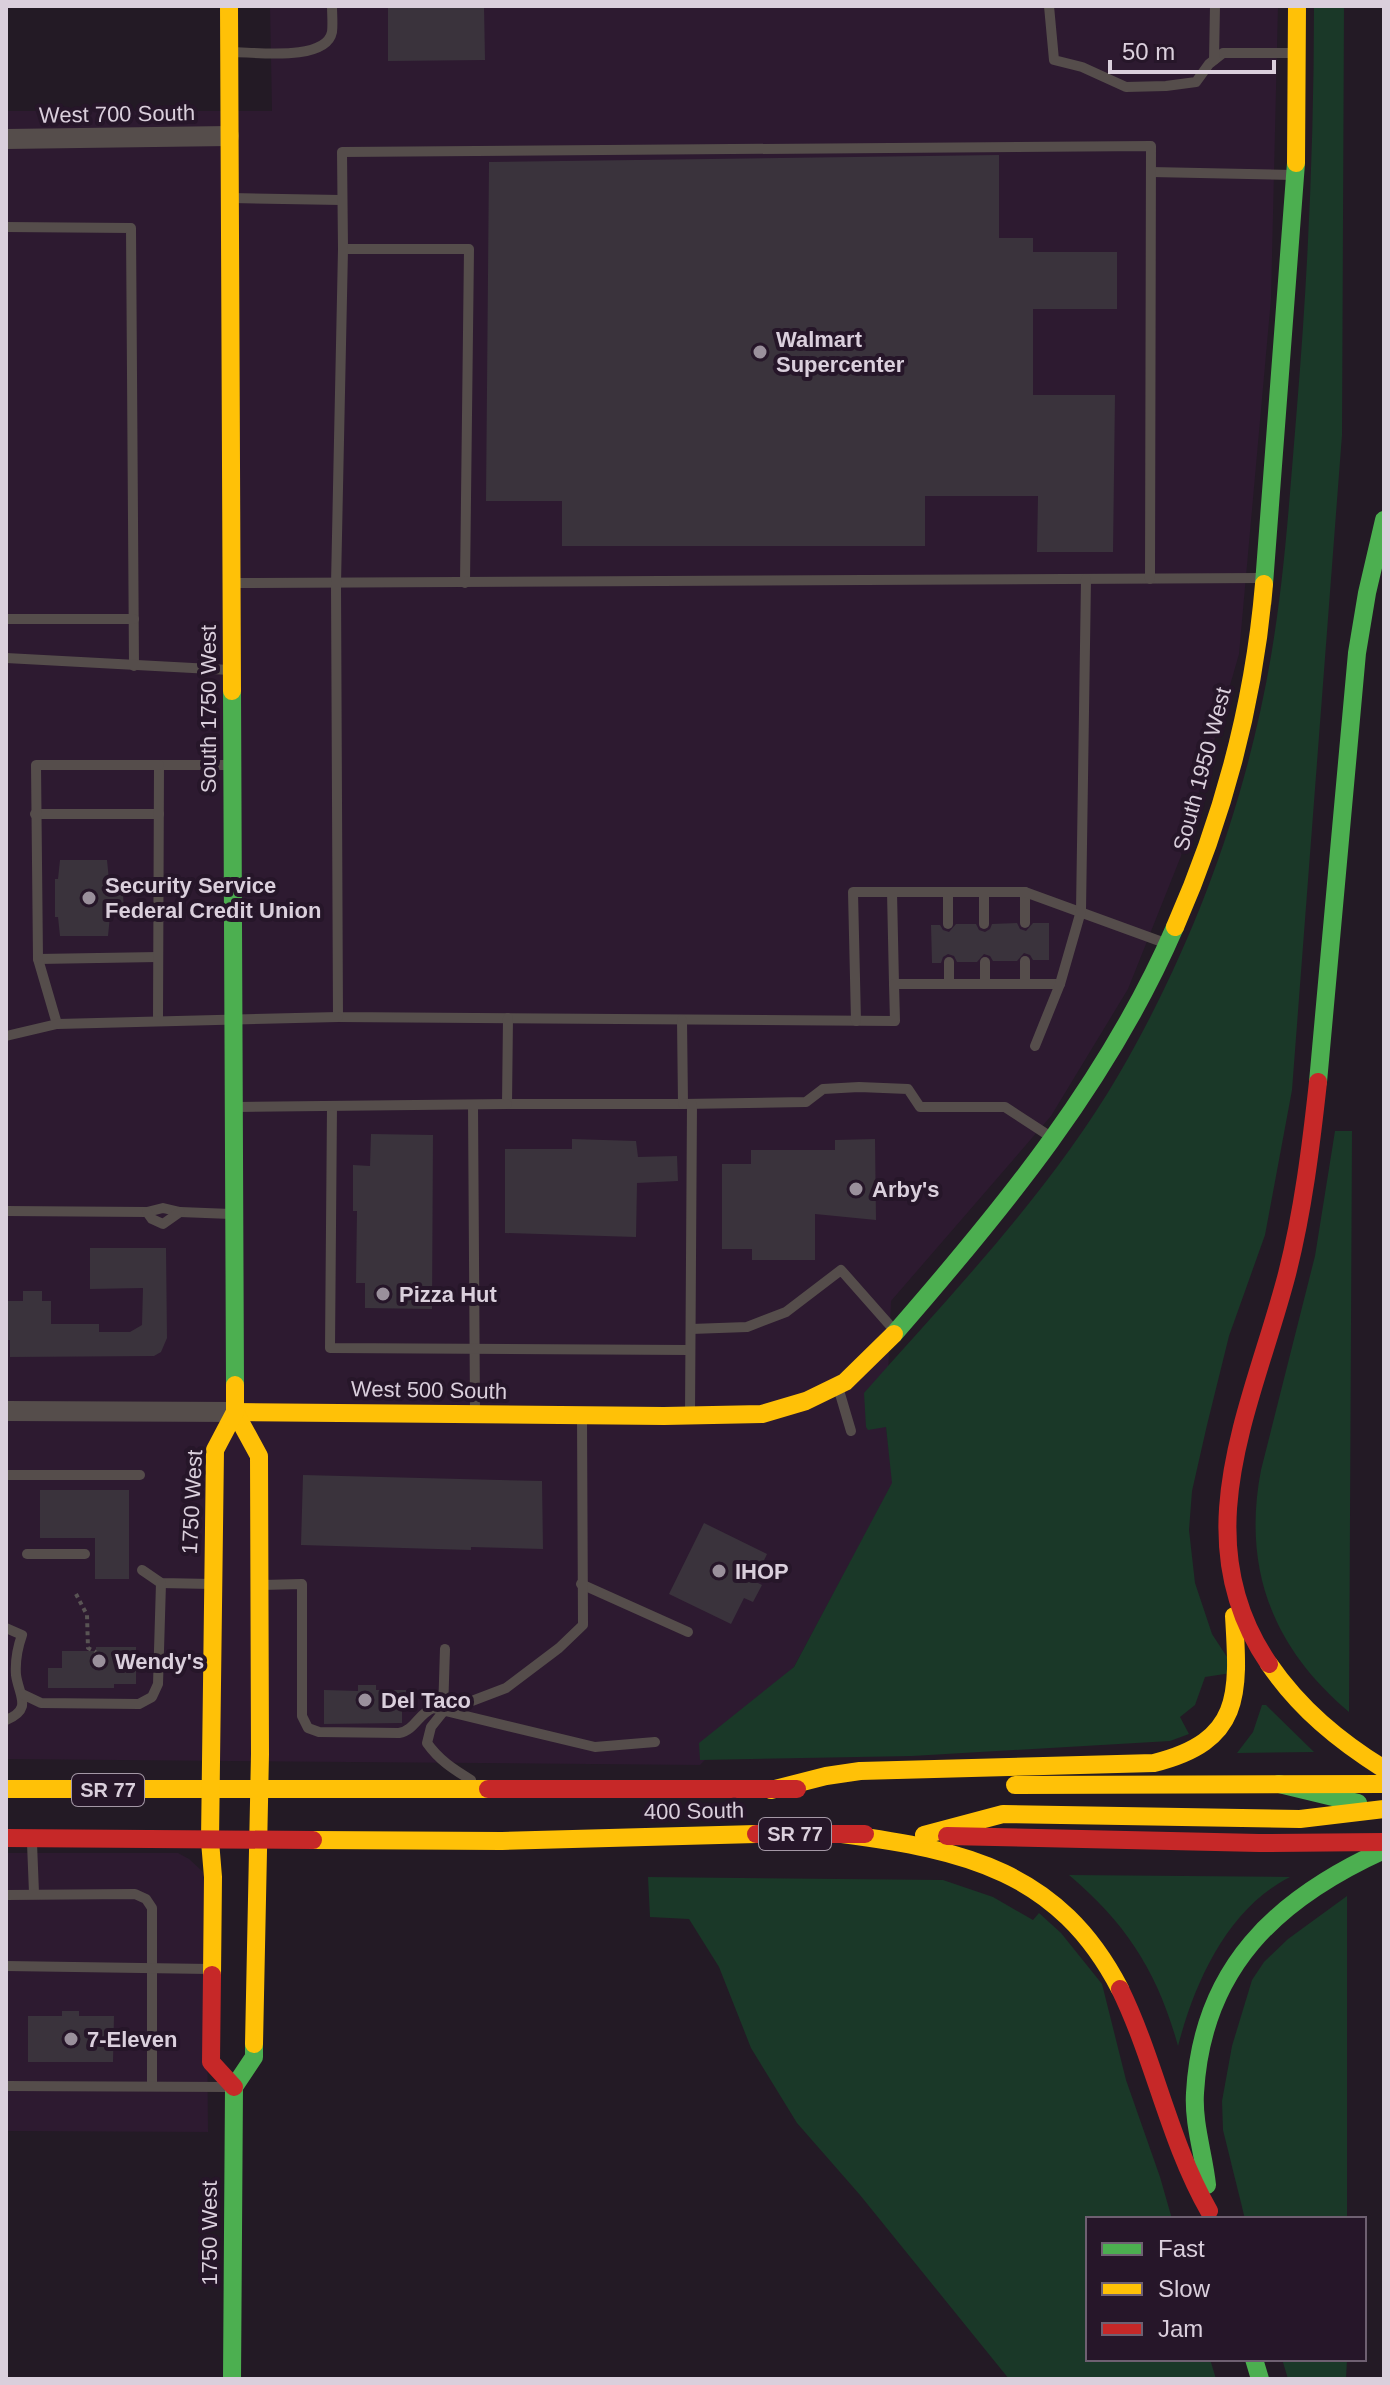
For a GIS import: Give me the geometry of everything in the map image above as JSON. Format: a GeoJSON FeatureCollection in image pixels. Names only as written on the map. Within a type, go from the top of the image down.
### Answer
{"type":"FeatureCollection","features":[{"type":"Feature","properties":{"kind":"main road","name":"South 1750 West"},"geometry":{"type":"LineString","coordinates":[[229,6],[235,1412]]}},
{"type":"Feature","properties":{"kind":"main road","name":"South 1950 West"},"geometry":{"type":"LineString","coordinates":[[841,1384],[896,1332],[949,1271],[1078,1105],[1125,1028],[1168,944],[1198,875],[1244,721],[1261,617],[1296,175],[1297,6]]}},
{"type":"Feature","properties":{"kind":"main road"},"geometry":{"type":"LineString","coordinates":[[771,1790],[860,1771],[1154,1763],[1184,1756],[1207,1742],[1226,1719],[1236,1692],[1237,1662],[1226,1513],[1231,1471],[1290,1264],[1311,1146],[1362,617],[1384,520]]}},
{"type":"Feature","properties":{"kind":"main road","name":"West 500 South"},"geometry":{"type":"LineString","coordinates":[[235,1412],[582,1416],[762,1414],[806,1401],[841,1384]]}},
{"type":"Feature","properties":{"kind":"main road"},"geometry":{"type":"LineString","coordinates":[[234,2087],[254,2057],[260,1788],[259,1456],[235,1412]]}},
{"type":"Feature","properties":{"kind":"main road","name":"1750 West"},"geometry":{"type":"LineString","coordinates":[[232,2379],[234,2087],[211,2062],[213,1877],[210,1790],[215,1450],[235,1412]]}},
{"type":"Feature","properties":{"kind":"main road"},"geometry":{"type":"LineString","coordinates":[[1230,1573],[1248,1631],[1271,1671],[1332,1735],[1384,1769]]}},
{"type":"Feature","properties":{"kind":"main road","name":"400 South"},"geometry":{"type":"LineString","coordinates":[[6,1789],[771,1790],[1279,1784],[1332,1790]]}},
{"type":"Feature","properties":{"kind":"main road"},"geometry":{"type":"LineString","coordinates":[[1332,1790],[1384,1784]]}},
{"type":"Feature","properties":{"kind":"main road"},"geometry":{"type":"LineString","coordinates":[[1332,1790],[1383,1810]]}},
{"type":"Feature","properties":{"kind":"main road"},"geometry":{"type":"LineString","coordinates":[[924,1835],[1003,1814],[1300,1819],[1383,1810]]}},
{"type":"Feature","properties":{"kind":"main road"},"geometry":{"type":"LineString","coordinates":[[842,1834],[909,1845],[971,1862],[1027,1885],[1063,1911],[1094,1947],[1121,1991],[1137,2029],[1174,2143],[1210,2215]]}},
{"type":"Feature","properties":{"kind":"main road","name":"400 South"},"geometry":{"type":"LineString","coordinates":[[6,1838],[502,1841],[842,1834],[1384,1842]]}},
{"type":"Feature","properties":{"kind":"main road"},"geometry":{"type":"LineString","coordinates":[[1210,2215],[1195,2116],[1199,2055],[1210,2015],[1233,1968],[1265,1926],[1305,1890],[1332,1873],[1384,1850]]}},
{"type":"Feature","properties":{"kind":"street","name":"West 700 South"},"geometry":{"type":"LineString","coordinates":[[6,139],[229,136]]}},
{"type":"Feature","properties":{"kind":"street","name":"West 500 South"},"geometry":{"type":"LineString","coordinates":[[6,1411],[235,1412]]}},
{"type":"Feature","properties":{"kind":"lane"},"geometry":{"type":"LineString","coordinates":[[229,52],[310,52],[324,45],[332,34],[332,6]]}},
{"type":"Feature","properties":{"kind":"lane"},"geometry":{"type":"LineString","coordinates":[[1049,6],[1054,60],[1082,67],[1126,87],[1196,82],[1223,53],[1297,53]]}},
{"type":"Feature","properties":{"kind":"lane"},"geometry":{"type":"LineString","coordinates":[[1214,60],[1215,6]]}},
{"type":"Feature","properties":{"kind":"lane"},"geometry":{"type":"LineString","coordinates":[[338,1017],[336,584],[342,152],[1151,146],[1150,579]]}},
{"type":"Feature","properties":{"kind":"lane"},"geometry":{"type":"LineString","coordinates":[[1151,172],[1296,175]]}},
{"type":"Feature","properties":{"kind":"lane"},"geometry":{"type":"LineString","coordinates":[[230,198],[341,200]]}},
{"type":"Feature","properties":{"kind":"lane"},"geometry":{"type":"LineString","coordinates":[[6,227],[131,228],[134,666]]}},
{"type":"Feature","properties":{"kind":"lane"},"geometry":{"type":"LineString","coordinates":[[343,249],[469,249],[465,583]]}},
{"type":"Feature","properties":{"kind":"lane"},"geometry":{"type":"LineString","coordinates":[[232,583],[1264,578]]}},
{"type":"Feature","properties":{"kind":"lane"},"geometry":{"type":"LineString","coordinates":[[1035,1046],[1060,984],[1081,911],[1086,579]]}},
{"type":"Feature","properties":{"kind":"lane"},"geometry":{"type":"LineString","coordinates":[[6,619],[134,619]]}},
{"type":"Feature","properties":{"kind":"lane"},"geometry":{"type":"LineString","coordinates":[[6,658],[232,670]]}},
{"type":"Feature","properties":{"kind":"lane"},"geometry":{"type":"LineString","coordinates":[[57,1024],[38,959],[36,765],[232,765]]}},
{"type":"Feature","properties":{"kind":"lane"},"geometry":{"type":"LineString","coordinates":[[158,1020],[159,765]]}},
{"type":"Feature","properties":{"kind":"lane"},"geometry":{"type":"LineString","coordinates":[[35,814],[159,814]]}},
{"type":"Feature","properties":{"kind":"lane"},"geometry":{"type":"LineString","coordinates":[[856,1021],[853,892],[1025,892],[1168,944]]}},
{"type":"Feature","properties":{"kind":"lane"},"geometry":{"type":"LineString","coordinates":[[6,1036],[57,1024],[158,1020],[338,1017],[895,1021],[892,892]]}},
{"type":"Feature","properties":{"kind":"lane"},"geometry":{"type":"LineString","coordinates":[[948,892],[948,924]]}},
{"type":"Feature","properties":{"kind":"lane"},"geometry":{"type":"LineString","coordinates":[[1025,892],[1025,923]]}},
{"type":"Feature","properties":{"kind":"lane"},"geometry":{"type":"LineString","coordinates":[[984,893],[984,924]]}},
{"type":"Feature","properties":{"kind":"lane"},"geometry":{"type":"LineString","coordinates":[[38,959],[158,957]]}},
{"type":"Feature","properties":{"kind":"lane"},"geometry":{"type":"LineString","coordinates":[[1025,961],[1025,984]]}},
{"type":"Feature","properties":{"kind":"lane"},"geometry":{"type":"LineString","coordinates":[[949,962],[949,984]]}},
{"type":"Feature","properties":{"kind":"lane"},"geometry":{"type":"LineString","coordinates":[[985,962],[985,984]]}},
{"type":"Feature","properties":{"kind":"lane"},"geometry":{"type":"LineString","coordinates":[[894,984],[1060,984]]}},
{"type":"Feature","properties":{"kind":"lane"},"geometry":{"type":"LineString","coordinates":[[507,1104],[508,1018]]}},
{"type":"Feature","properties":{"kind":"lane"},"geometry":{"type":"LineString","coordinates":[[682,1020],[688,1104],[690,1416]]}},
{"type":"Feature","properties":{"kind":"lane"},"geometry":{"type":"LineString","coordinates":[[234,1107],[806,1102],[823,1089],[859,1087],[908,1089],[920,1107],[1005,1107],[1053,1139]]}},
{"type":"Feature","properties":{"kind":"lane"},"geometry":{"type":"LineString","coordinates":[[473,1105],[475,1415]]}},
{"type":"Feature","properties":{"kind":"lane"},"geometry":{"type":"LineString","coordinates":[[332,1106],[330,1348],[690,1350]]}},
{"type":"Feature","properties":{"kind":"lane"},"geometry":{"type":"LineString","coordinates":[[6,1211],[147,1212],[163,1208],[180,1212],[235,1214]]}},
{"type":"Feature","properties":{"kind":"lane"},"geometry":{"type":"LineString","coordinates":[[691,1329],[747,1327],[786,1312],[841,1270],[896,1332]]}},
{"type":"Feature","properties":{"kind":"lane"},"geometry":{"type":"LineString","coordinates":[[841,1384],[851,1431]]}},
{"type":"Feature","properties":{"kind":"lane"},"geometry":{"type":"LineString","coordinates":[[492,1790],[444,1763],[427,1743],[431,1727],[443,1712],[506,1688],[559,1648],[583,1625],[582,1416]]}},
{"type":"Feature","properties":{"kind":"lane"},"geometry":{"type":"LineString","coordinates":[[6,1475],[140,1475]]}},
{"type":"Feature","properties":{"kind":"lane"},"geometry":{"type":"LineString","coordinates":[[27,1554],[85,1554]]}},
{"type":"Feature","properties":{"kind":"lane"},"geometry":{"type":"LineString","coordinates":[[142,1570],[161,1583],[213,1584]]}},
{"type":"Feature","properties":{"kind":"lane"},"geometry":{"type":"LineString","coordinates":[[22,1694],[41,1703],[139,1704],[152,1697],[158,1684],[161,1583]]}},
{"type":"Feature","properties":{"kind":"lane"},"geometry":{"type":"LineString","coordinates":[[260,1585],[302,1584],[302,1716],[308,1728],[319,1732],[399,1733],[409,1731],[425,1712],[433,1708],[595,1747],[655,1742]]}},
{"type":"Feature","properties":{"kind":"lane"},"geometry":{"type":"LineString","coordinates":[[581,1584],[688,1632]]}},
{"type":"Feature","properties":{"kind":"lane"},"geometry":{"type":"LineString","coordinates":[[6,1628],[22,1635],[15,1654],[22,1707],[16,1716],[6,1720]]}},
{"type":"Feature","properties":{"kind":"lane"},"geometry":{"type":"LineString","coordinates":[[443,1712],[445,1649]]}},
{"type":"Feature","properties":{"kind":"lane"},"geometry":{"type":"LineString","coordinates":[[31,1839],[34,1893]]}},
{"type":"Feature","properties":{"kind":"lane"},"geometry":{"type":"LineString","coordinates":[[6,1895],[135,1894],[146,1899],[152,1908],[152,2085]]}},
{"type":"Feature","properties":{"kind":"lane"},"geometry":{"type":"LineString","coordinates":[[6,1966],[212,1969]]}},
{"type":"Feature","properties":{"kind":"lane"},"geometry":{"type":"LineString","coordinates":[[6,2086],[234,2087]]}},
{"type":"Feature","properties":{"kind":"path"},"geometry":{"type":"LineString","coordinates":[[76,1594],[87,1615],[88,1648],[96,1652]]}},
{"type":"Feature","properties":{"kind":"shaded area"},"geometry":{"type":"Polygon","coordinates":[[[270,6],[1278,6],[1271,299],[1239,654],[1181,856],[1128,989],[1051,1116],[891,1301],[886,1427],[893,1483],[794,1667],[700,1765],[6,1759],[6,111],[272,111],[270,6]]]}},
{"type":"Feature","properties":{"kind":"shaded area"},"geometry":{"type":"Polygon","coordinates":[[[6,1853],[178,1853],[203,1872],[206,1878],[208,2132],[6,2131],[6,1853]]]}},
{"type":"Feature","properties":{"kind":"green space"},"geometry":{"type":"Polygon","coordinates":[[[1314,6],[1344,6],[1342,435],[1292,1090],[1265,1235],[1229,1336],[1192,1491],[1189,1530],[1195,1583],[1212,1634],[1227,1657],[1231,1673],[1205,1677],[1195,1705],[1180,1717],[1189,1734],[1170,1741],[912,1756],[700,1760],[699,1743],[794,1667],[892,1483],[886,1427],[868,1430],[866,1427],[864,1393],[999,1240],[1092,1117],[1119,1074],[1171,975],[1214,872],[1232,819],[1260,711],[1280,594],[1307,257],[1314,6]]]}},
{"type":"Feature","properties":{"kind":"green space"},"geometry":{"type":"Polygon","coordinates":[[[1335,1131],[1352,1131],[1349,1712],[1301,1661],[1283,1633],[1269,1604],[1260,1573],[1256,1541],[1256,1506],[1261,1470],[1315,1256],[1335,1131]]]}},
{"type":"Feature","properties":{"kind":"green space"},"geometry":{"type":"Polygon","coordinates":[[[1262,1705],[1266,1705],[1314,1752],[1237,1753],[1253,1732],[1262,1705]]]}},
{"type":"Feature","properties":{"kind":"green space"},"geometry":{"type":"Polygon","coordinates":[[[1069,1875],[1290,1877],[1248,1908],[1231,1928],[1204,1973],[1178,2046],[1161,1995],[1138,1952],[1108,1912],[1069,1875]]]}},
{"type":"Feature","properties":{"kind":"green space"},"geometry":{"type":"Polygon","coordinates":[[[648,1877],[943,1880],[993,1897],[1033,1920],[1039,1913],[1061,1933],[1102,1984],[1126,2080],[1171,2217],[1086,2217],[1086,2361],[1211,2361],[1216,2379],[1009,2379],[860,2195],[797,2123],[751,2048],[719,1967],[689,1919],[650,1917],[648,1877]]]}},
{"type":"Feature","properties":{"kind":"green space"},"geometry":{"type":"Polygon","coordinates":[[[1347,1896],[1347,2217],[1245,2217],[1223,2130],[1222,2101],[1232,2046],[1252,1980],[1264,1962],[1288,1939],[1347,1896]]]}},
{"type":"Feature","properties":{"kind":"green space"},"geometry":{"type":"Polygon","coordinates":[[[1283,2361],[1347,2361],[1346,2379],[1288,2379],[1283,2361]]]}},
{"type":"Feature","properties":{"kind":"building"},"geometry":{"type":"Polygon","coordinates":[[[388,6],[484,6],[485,60],[388,61],[388,6]]]}},
{"type":"Feature","properties":{"kind":"building","name":"Walmart Supercenter"},"geometry":{"type":"Polygon","coordinates":[[[999,155],[999,238],[1033,238],[1033,252],[1117,252],[1117,309],[1033,309],[1033,395],[1115,395],[1113,552],[1037,552],[1038,496],[925,496],[925,546],[562,546],[562,501],[486,501],[489,162],[999,155]]]}},
{"type":"Feature","properties":{"kind":"building","name":"Security Service Federal Credit Union"},"geometry":{"type":"Polygon","coordinates":[[[60,860],[107,860],[109,880],[122,879],[124,910],[122,916],[110,916],[108,936],[60,936],[58,917],[55,917],[55,879],[58,879],[60,860]]]}},
{"type":"Feature","properties":{"kind":"building"},"geometry":{"type":"Polygon","coordinates":[[[1017,923],[1020,929],[1026,931],[1033,923],[1049,923],[1049,960],[1033,960],[1024,953],[1017,961],[993,961],[984,954],[977,962],[957,962],[954,956],[948,954],[941,963],[932,963],[931,925],[940,925],[949,932],[956,924],[976,924],[979,930],[985,932],[992,924],[1017,923]]]}},
{"type":"Feature","properties":{"kind":"building"},"geometry":{"type":"Polygon","coordinates":[[[371,1134],[433,1135],[432,1309],[365,1308],[365,1283],[356,1283],[357,1211],[353,1211],[353,1165],[370,1166],[371,1134]]]}},
{"type":"Feature","properties":{"kind":"building"},"geometry":{"type":"Polygon","coordinates":[[[572,1139],[636,1141],[638,1157],[677,1156],[678,1181],[637,1183],[636,1237],[505,1233],[505,1149],[572,1149],[572,1139]]]}},
{"type":"Feature","properties":{"kind":"building"},"geometry":{"type":"Polygon","coordinates":[[[875,1139],[876,1220],[815,1214],[815,1260],[752,1260],[752,1249],[722,1249],[722,1164],[751,1164],[751,1150],[835,1150],[835,1140],[875,1139]]]}},
{"type":"Feature","properties":{"kind":"building"},"geometry":{"type":"Polygon","coordinates":[[[90,1248],[166,1248],[167,1338],[161,1352],[154,1356],[10,1357],[10,1340],[6,1340],[6,1301],[23,1301],[23,1291],[42,1291],[42,1301],[51,1301],[51,1324],[99,1324],[99,1332],[130,1332],[142,1325],[143,1288],[90,1289],[90,1248]]]}},
{"type":"Feature","properties":{"kind":"building"},"geometry":{"type":"Polygon","coordinates":[[[303,1475],[542,1481],[543,1549],[301,1545],[303,1475]]]}},
{"type":"Feature","properties":{"kind":"building"},"geometry":{"type":"Polygon","coordinates":[[[40,1490],[129,1490],[129,1579],[95,1579],[95,1538],[40,1538],[40,1490]]]}},
{"type":"Feature","properties":{"kind":"building","name":"IHOP"},"geometry":{"type":"Polygon","coordinates":[[[704,1523],[767,1554],[754,1581],[762,1585],[753,1602],[744,1598],[731,1624],[669,1594],[704,1523]]]}},
{"type":"Feature","properties":{"kind":"building","name":"Wendy's"},"geometry":{"type":"Polygon","coordinates":[[[96,1647],[136,1647],[136,1684],[114,1684],[114,1688],[48,1688],[48,1668],[62,1668],[62,1651],[96,1651],[96,1647]]]}},
{"type":"Feature","properties":{"kind":"building","name":"Del Taco"},"geometry":{"type":"Polygon","coordinates":[[[358,1685],[376,1685],[376,1690],[406,1690],[402,1723],[324,1724],[324,1690],[358,1691],[358,1685]]]}},
{"type":"Feature","properties":{"kind":"building","name":"7-Eleven"},"geometry":{"type":"Polygon","coordinates":[[[62,2011],[79,2011],[79,2016],[114,2016],[113,2062],[28,2062],[28,2016],[62,2016],[62,2011]]]}},
{"type":"Feature","properties":{"kind":"traffic: fast"},"geometry":{"type":"LineString","coordinates":[[1264,584],[1296,163]]}},
{"type":"Feature","properties":{"kind":"traffic: fast"},"geometry":{"type":"LineString","coordinates":[[1318,1082],[1357,653],[1384,520]]}},
{"type":"Feature","properties":{"kind":"traffic: fast"},"geometry":{"type":"LineString","coordinates":[[232,691],[235,1385]]}},
{"type":"Feature","properties":{"kind":"traffic: fast"},"geometry":{"type":"LineString","coordinates":[[894,1334],[975,1239],[1051,1141],[1119,1038],[1175,927]]}},
{"type":"Feature","properties":{"kind":"traffic: fast"},"geometry":{"type":"LineString","coordinates":[[1279,1784],[1358,1803]]}},
{"type":"Feature","properties":{"kind":"traffic: fast"},"geometry":{"type":"LineString","coordinates":[[1207,2185],[1195,2093],[1201,2049],[1212,2009],[1229,1974],[1252,1943],[1279,1915],[1345,1869],[1384,1850]]}},
{"type":"Feature","properties":{"kind":"traffic: fast"},"geometry":{"type":"LineString","coordinates":[[232,2379],[234,2087],[254,2057],[254,2044]]}},
{"type":"Feature","properties":{"kind":"traffic: fast"},"geometry":{"type":"LineString","coordinates":[[1255,2361],[1260,2379]]}},
{"type":"Feature","properties":{"kind":"traffic: slow"},"geometry":{"type":"LineString","coordinates":[[229,6],[232,691]]}},
{"type":"Feature","properties":{"kind":"traffic: slow"},"geometry":{"type":"LineString","coordinates":[[1296,163],[1297,6]]}},
{"type":"Feature","properties":{"kind":"traffic: slow"},"geometry":{"type":"LineString","coordinates":[[1175,927],[1208,844],[1234,759],[1253,672],[1264,584]]}},
{"type":"Feature","properties":{"kind":"traffic: slow"},"geometry":{"type":"LineString","coordinates":[[235,1412],[762,1414],[806,1401],[845,1382],[894,1334]]}},
{"type":"Feature","properties":{"kind":"traffic: slow"},"geometry":{"type":"LineString","coordinates":[[212,1975],[213,1877],[210,1841],[215,1450],[235,1412],[235,1385]]}},
{"type":"Feature","properties":{"kind":"traffic: slow"},"geometry":{"type":"LineString","coordinates":[[235,1412],[259,1456],[260,1754],[254,2044]]}},
{"type":"Feature","properties":{"kind":"traffic: slow"},"geometry":{"type":"LineString","coordinates":[[771,1790],[860,1771],[1154,1763],[1183,1754],[1204,1742],[1219,1728],[1229,1711],[1236,1669],[1234,1616]]}},
{"type":"Feature","properties":{"kind":"traffic: slow"},"geometry":{"type":"LineString","coordinates":[[1269,1664],[1321,1723],[1384,1769]]}},
{"type":"Feature","properties":{"kind":"traffic: slow"},"geometry":{"type":"LineString","coordinates":[[1015,1785],[1384,1784]]}},
{"type":"Feature","properties":{"kind":"traffic: slow"},"geometry":{"type":"LineString","coordinates":[[6,1789],[488,1789]]}},
{"type":"Feature","properties":{"kind":"traffic: slow"},"geometry":{"type":"LineString","coordinates":[[924,1835],[1003,1814],[1300,1819],[1384,1809]]}},
{"type":"Feature","properties":{"kind":"traffic: slow"},"geometry":{"type":"LineString","coordinates":[[313,1840],[502,1841],[756,1834]]}},
{"type":"Feature","properties":{"kind":"traffic: slow"},"geometry":{"type":"LineString","coordinates":[[842,1834],[928,1848],[1004,1873],[1037,1892],[1068,1917],[1096,1949],[1120,1989]]}},
{"type":"Feature","properties":{"kind":"traffic: jam"},"geometry":{"type":"LineString","coordinates":[[1269,1664],[1243,1616],[1230,1568],[1227,1519],[1243,1421],[1287,1274],[1298,1226],[1318,1082]]}},
{"type":"Feature","properties":{"kind":"traffic: jam"},"geometry":{"type":"LineString","coordinates":[[488,1789],[797,1789]]}},
{"type":"Feature","properties":{"kind":"traffic: jam"},"geometry":{"type":"LineString","coordinates":[[756,1834],[865,1834]]}},
{"type":"Feature","properties":{"kind":"traffic: jam"},"geometry":{"type":"LineString","coordinates":[[947,1836],[1259,1843],[1384,1842]]}},
{"type":"Feature","properties":{"kind":"traffic: jam"},"geometry":{"type":"LineString","coordinates":[[6,1838],[313,1840]]}},
{"type":"Feature","properties":{"kind":"traffic: jam"},"geometry":{"type":"LineString","coordinates":[[212,1975],[211,2062],[234,2087]]}},
{"type":"Feature","properties":{"kind":"traffic: jam"},"geometry":{"type":"LineString","coordinates":[[1120,1989],[1183,2157],[1209,2211]]}},
{"type":"Feature","properties":{"kind":"place","name":"Walmart Supercenter"},"geometry":{"type":"Point","coordinates":[760,352]}},
{"type":"Feature","properties":{"kind":"place","name":"Security Service Federal Credit Union"},"geometry":{"type":"Point","coordinates":[89,898]}},
{"type":"Feature","properties":{"kind":"place","name":"Arby's"},"geometry":{"type":"Point","coordinates":[856,1189]}},
{"type":"Feature","properties":{"kind":"place","name":"Pizza Hut"},"geometry":{"type":"Point","coordinates":[383,1294]}},
{"type":"Feature","properties":{"kind":"place","name":"IHOP"},"geometry":{"type":"Point","coordinates":[719,1571]}},
{"type":"Feature","properties":{"kind":"place","name":"Wendy's"},"geometry":{"type":"Point","coordinates":[99,1661]}},
{"type":"Feature","properties":{"kind":"place","name":"Del Taco"},"geometry":{"type":"Point","coordinates":[365,1700]}},
{"type":"Feature","properties":{"kind":"place","name":"7-Eleven"},"geometry":{"type":"Point","coordinates":[71,2039]}}]}
